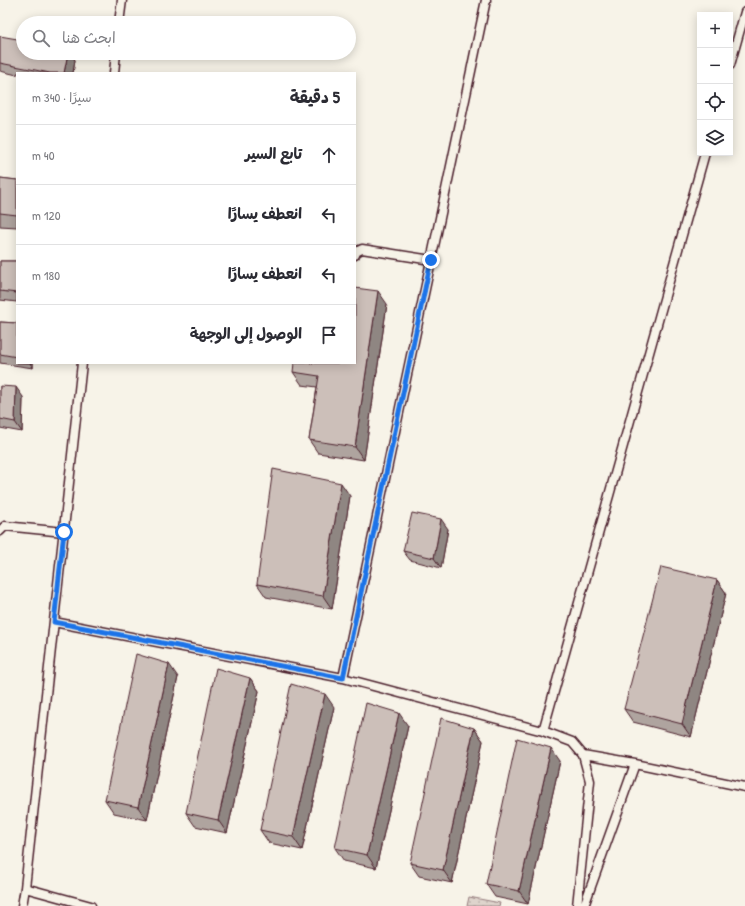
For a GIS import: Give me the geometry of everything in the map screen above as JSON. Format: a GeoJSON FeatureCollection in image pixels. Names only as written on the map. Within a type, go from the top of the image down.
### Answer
{"type":"FeatureCollection","features":[{"type":"Feature","properties":{"kind":"lane"},"geometry":{"type":"LineString","coordinates":[[120,16],[122,0]]}},
{"type":"Feature","properties":{"kind":"lane"},"geometry":{"type":"LineString","coordinates":[[343,678],[486,0]]}},
{"type":"Feature","properties":{"kind":"lane"},"geometry":{"type":"LineString","coordinates":[[733,54],[745,12]]}},
{"type":"Feature","properties":{"kind":"lane"},"geometry":{"type":"LineString","coordinates":[[114,72],[115,60]]}},
{"type":"Feature","properties":{"kind":"lane"},"geometry":{"type":"LineString","coordinates":[[543,731],[704,156]]}},
{"type":"Feature","properties":{"kind":"lane"},"geometry":{"type":"LineString","coordinates":[[356,252],[362,249],[431,260]]}},
{"type":"Feature","properties":{"kind":"lane"},"geometry":{"type":"LineString","coordinates":[[22,906],[82,364]]}},
{"type":"Feature","properties":{"kind":"lane"},"geometry":{"type":"LineString","coordinates":[[0,531],[5,526],[64,532]]}},
{"type":"Feature","properties":{"kind":"lane"},"geometry":{"type":"LineString","coordinates":[[54,622],[343,678],[543,731],[572,742],[583,755],[590,781],[577,906]]}},
{"type":"Feature","properties":{"kind":"lane"},"geometry":{"type":"LineString","coordinates":[[583,755],[635,764],[745,787]]}},
{"type":"Feature","properties":{"kind":"lane"},"geometry":{"type":"LineString","coordinates":[[584,906],[635,764]]}},
{"type":"Feature","properties":{"kind":"lane"},"geometry":{"type":"LineString","coordinates":[[25,888],[91,906]]}},
{"type":"Feature","properties":{"kind":"shaded area"},"geometry":{"type":"Polygon","coordinates":[[[469,897],[500,903],[499,906],[467,906],[469,897]]]}},
{"type":"Feature","properties":{"kind":"building"},"geometry":{"type":"Polygon","coordinates":[[[0,36],[16,39],[16,60],[67,60],[64,72],[45,72],[0,63],[0,36]]]}},
{"type":"Feature","properties":{"kind":"building"},"geometry":{"type":"Polygon","coordinates":[[[0,178],[16,180],[16,215],[0,213],[0,178]]]}},
{"type":"Feature","properties":{"kind":"building"},"geometry":{"type":"Polygon","coordinates":[[[0,261],[16,261],[16,293],[0,291],[0,261]]]}},
{"type":"Feature","properties":{"kind":"building"},"geometry":{"type":"Polygon","coordinates":[[[356,288],[378,291],[355,447],[309,440],[319,376],[293,372],[294,364],[356,364],[356,288]]]}},
{"type":"Feature","properties":{"kind":"building"},"geometry":{"type":"Polygon","coordinates":[[[0,322],[16,323],[16,357],[0,354],[0,322]]]}},
{"type":"Feature","properties":{"kind":"building"},"geometry":{"type":"Polygon","coordinates":[[[0,386],[16,387],[15,422],[0,419],[0,386]]]}},
{"type":"Feature","properties":{"kind":"building"},"geometry":{"type":"Polygon","coordinates":[[[273,469],[341,483],[323,596],[257,584],[273,469]]]}},
{"type":"Feature","properties":{"kind":"building"},"geometry":{"type":"Polygon","coordinates":[[[412,513],[441,519],[434,558],[403,551],[412,513]]]}},
{"type":"Feature","properties":{"kind":"building"},"geometry":{"type":"Polygon","coordinates":[[[661,567],[717,580],[682,724],[624,709],[661,567]]]}},
{"type":"Feature","properties":{"kind":"building"},"geometry":{"type":"Polygon","coordinates":[[[136,654],[169,664],[138,807],[105,800],[136,654]]]}},
{"type":"Feature","properties":{"kind":"building"},"geometry":{"type":"Polygon","coordinates":[[[216,668],[250,678],[218,820],[186,813],[216,668]]]}},
{"type":"Feature","properties":{"kind":"building"},"geometry":{"type":"Polygon","coordinates":[[[291,684],[325,694],[293,837],[260,830],[291,684]]]}},
{"type":"Feature","properties":{"kind":"building"},"geometry":{"type":"Polygon","coordinates":[[[366,703],[399,713],[367,855],[335,848],[366,703]]]}},
{"type":"Feature","properties":{"kind":"building"},"geometry":{"type":"Polygon","coordinates":[[[441,718],[474,728],[443,870],[410,863],[441,718]]]}},
{"type":"Feature","properties":{"kind":"building"},"geometry":{"type":"Polygon","coordinates":[[[517,738],[551,748],[519,891],[486,884],[517,738]]]}},
{"type":"Feature","properties":{"kind":"route"},"geometry":{"type":"LineString","coordinates":[[64,532],[54,622],[343,678],[431,260]]}}]}
